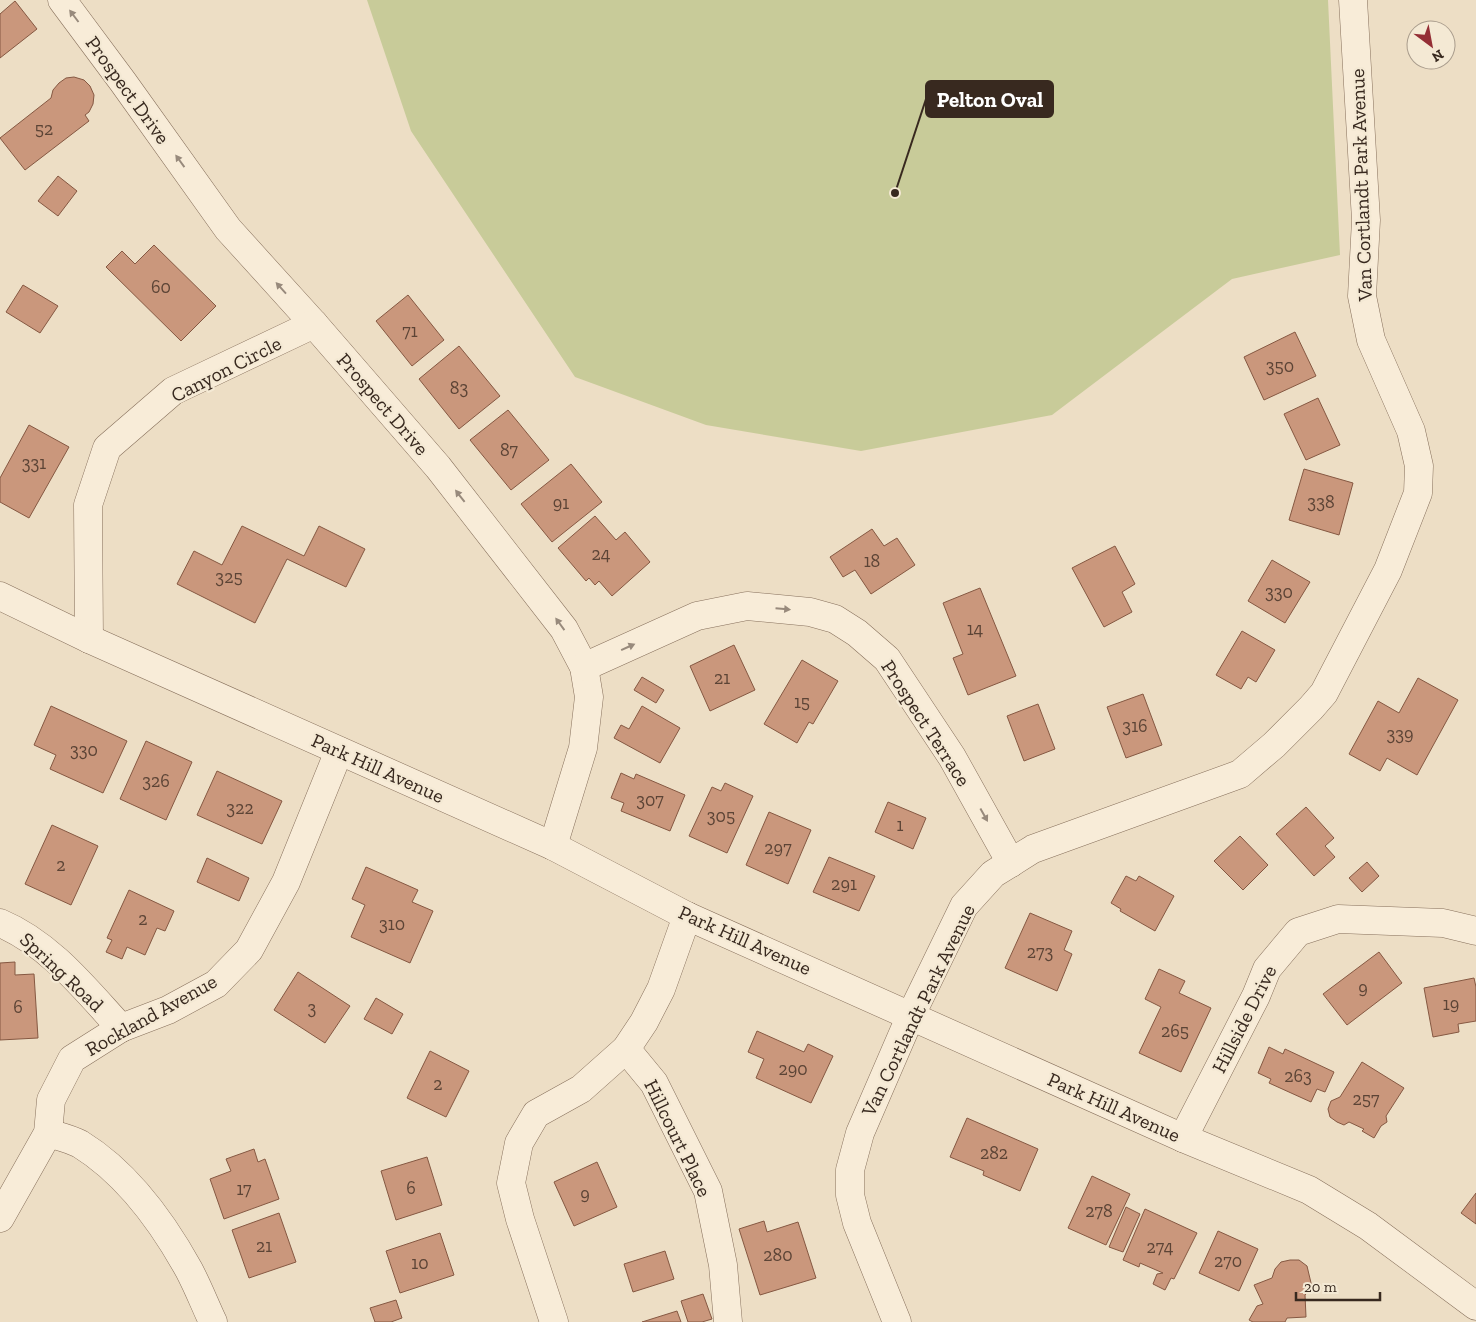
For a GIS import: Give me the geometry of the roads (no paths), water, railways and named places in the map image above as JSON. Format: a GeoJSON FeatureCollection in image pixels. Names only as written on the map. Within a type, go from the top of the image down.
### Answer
{"type":"FeatureCollection","features":[{"type":"Feature","properties":{"kind":"street","name":"Prospect Drive"},"geometry":{"type":"LineString","coordinates":[[62,0],[228,229],[314,324],[438,467],[564,629],[584,666],[589,697],[583,748],[553,846]]}},
{"type":"Feature","properties":{"kind":"street","name":"Van Cortlandt Park Avenue"},"geometry":{"type":"LineString","coordinates":[[897,1322],[857,1223],[850,1195],[850,1170],[860,1133],[911,1015],[964,906],[993,874],[1033,849],[1240,774],[1274,745],[1324,693],[1392,562],[1418,493],[1419,466],[1411,432],[1371,340],[1362,296],[1366,220],[1353,0]]}},
{"type":"Feature","properties":{"kind":"street","name":"Canyon Circle"},"geometry":{"type":"LineString","coordinates":[[89,640],[88,505],[106,448],[173,391],[314,324]]}},
{"type":"Feature","properties":{"kind":"street","name":"Park Hill Avenue"},"geometry":{"type":"LineString","coordinates":[[0,596],[89,640],[553,846],[687,916],[1183,1138],[1309,1190],[1368,1226],[1476,1306]]}},
{"type":"Feature","properties":{"kind":"street","name":"Prospect Terrace"},"geometry":{"type":"LineString","coordinates":[[584,666],[697,616],[747,606],[810,612],[835,619],[857,633],[887,659],[952,757],[1011,863]]}},
{"type":"Feature","properties":{"kind":"street","name":"Rockland Avenue"},"geometry":{"type":"LineString","coordinates":[[48,1132],[51,1100],[72,1059],[121,1028],[168,1010],[216,984],[249,950],[286,882],[339,751]]}},
{"type":"Feature","properties":{"kind":"street"},"geometry":{"type":"LineString","coordinates":[[554,1322],[510,1183],[519,1143],[536,1114],[581,1090],[626,1049],[644,1022],[661,989],[687,916]]}},
{"type":"Feature","properties":{"kind":"street","name":"Hillside Drive"},"geometry":{"type":"LineString","coordinates":[[1183,1138],[1256,996],[1267,969],[1298,932],[1338,920],[1443,923],[1476,931]]}},
{"type":"Feature","properties":{"kind":"street","name":"Spring Road"},"geometry":{"type":"LineString","coordinates":[[0,923],[18,930],[41,947],[78,981],[121,1028]]}},
{"type":"Feature","properties":{"kind":"street","name":"Hillcourt Place"},"geometry":{"type":"LineString","coordinates":[[626,1049],[654,1083],[708,1191],[723,1265],[728,1322]]}},
{"type":"Feature","properties":{"kind":"street"},"geometry":{"type":"LineString","coordinates":[[0,1218],[48,1132],[79,1144],[107,1164],[132,1188],[159,1222],[189,1270],[212,1322]]}},
{"type":"Feature","properties":{"kind":"place","name":"Pelton Oval"},"geometry":{"type":"Point","coordinates":[895,193]}}]}
